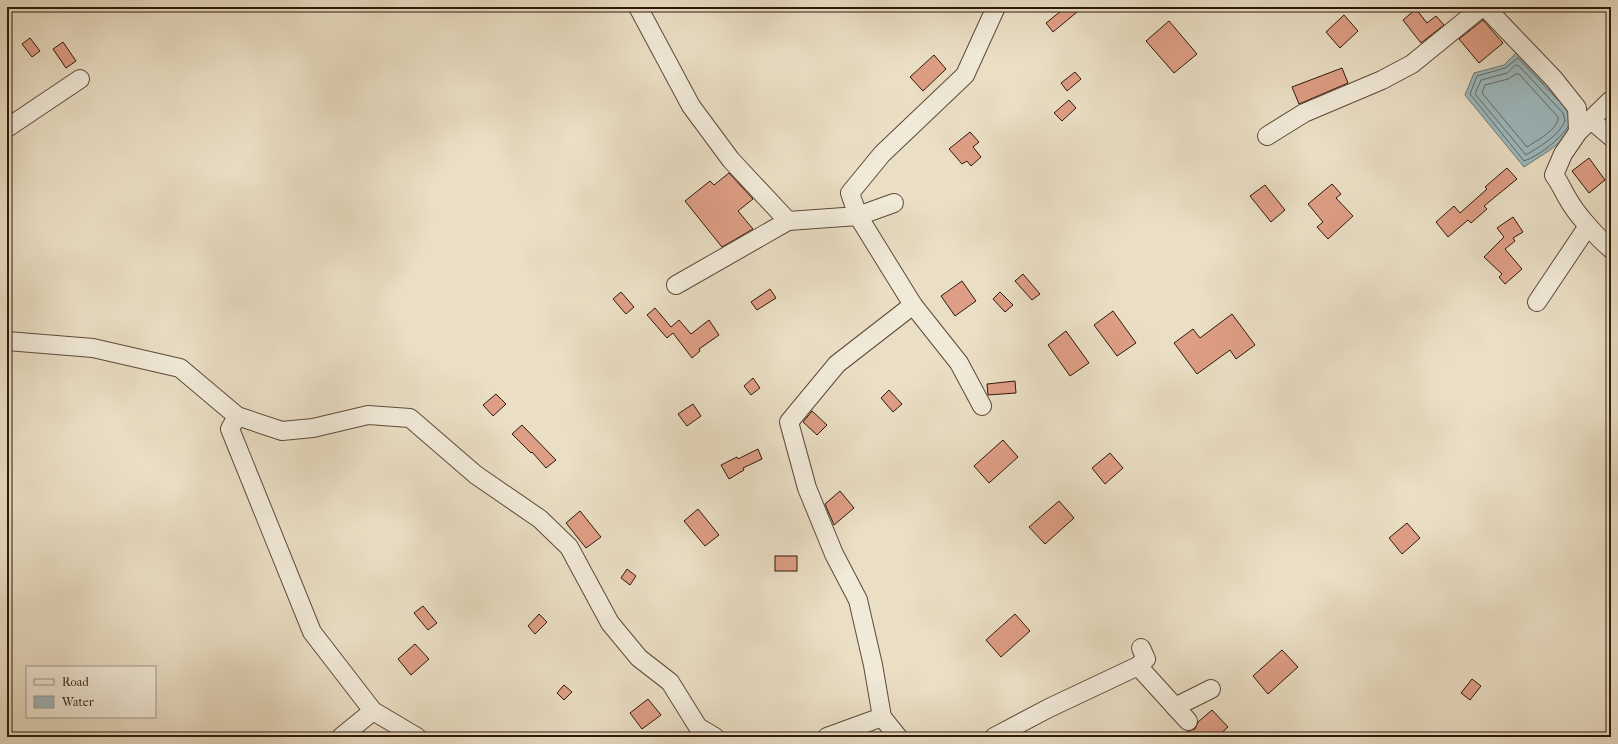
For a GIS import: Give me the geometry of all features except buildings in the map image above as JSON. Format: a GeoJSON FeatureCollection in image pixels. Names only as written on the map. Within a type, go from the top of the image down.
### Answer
{"type":"FeatureCollection","features":[{"type":"Feature","properties":{"kind":"street"},"geometry":{"type":"LineString","coordinates":[[638,7],[691,106],[731,160],[788,221]]}},
{"type":"Feature","properties":{"kind":"street"},"geometry":{"type":"LineString","coordinates":[[982,406],[959,363],[913,305],[858,216],[850,193],[882,154],[965,75],[996,7]]}},
{"type":"Feature","properties":{"kind":"street"},"geometry":{"type":"LineString","coordinates":[[1267,136],[1304,113],[1382,80],[1412,64],[1484,7],[1554,79],[1578,108],[1584,126],[1611,137]]}},
{"type":"Feature","properties":{"kind":"street"},"geometry":{"type":"LineString","coordinates":[[7,128],[80,79]]}},
{"type":"Feature","properties":{"kind":"street"},"geometry":{"type":"LineString","coordinates":[[1611,100],[1584,126],[1563,154],[1554,175],[1562,186],[1568,200],[1588,226],[1599,239],[1611,249]]}},
{"type":"Feature","properties":{"kind":"street"},"geometry":{"type":"LineString","coordinates":[[676,285],[788,221],[858,216],[894,203]]}},
{"type":"Feature","properties":{"kind":"street"},"geometry":{"type":"LineString","coordinates":[[1537,302],[1588,226]]}},
{"type":"Feature","properties":{"kind":"street"},"geometry":{"type":"LineString","coordinates":[[898,737],[882,717],[873,665],[858,600],[834,554],[807,488],[789,422],[837,364],[913,305]]}},
{"type":"Feature","properties":{"kind":"street"},"geometry":{"type":"LineString","coordinates":[[7,341],[93,348],[180,368],[238,416],[282,430],[313,428],[368,415],[410,418],[476,476],[540,519],[569,546],[610,623],[639,658],[670,682],[698,727],[715,737]]}},
{"type":"Feature","properties":{"kind":"street"},"geometry":{"type":"LineString","coordinates":[[238,416],[230,429],[312,632],[373,711],[418,737]]}},
{"type":"Feature","properties":{"kind":"street"},"geometry":{"type":"LineString","coordinates":[[994,737],[1049,708],[1138,666],[1146,659],[1141,648]]}},
{"type":"Feature","properties":{"kind":"street"},"geometry":{"type":"LineString","coordinates":[[1138,666],[1188,721]]}},
{"type":"Feature","properties":{"kind":"street"},"geometry":{"type":"LineString","coordinates":[[1175,707],[1211,689]]}},
{"type":"Feature","properties":{"kind":"street"},"geometry":{"type":"LineString","coordinates":[[341,737],[373,711]]}},
{"type":"Feature","properties":{"kind":"street"},"geometry":{"type":"LineString","coordinates":[[827,737],[882,717]]}},
{"type":"Feature","properties":{"kind":"water"},"geometry":{"type":"Polygon","coordinates":[[[1518,51],[1573,110],[1574,124],[1566,137],[1550,150],[1524,167],[1465,95],[1474,73],[1504,65],[1518,51]]]}}]}
